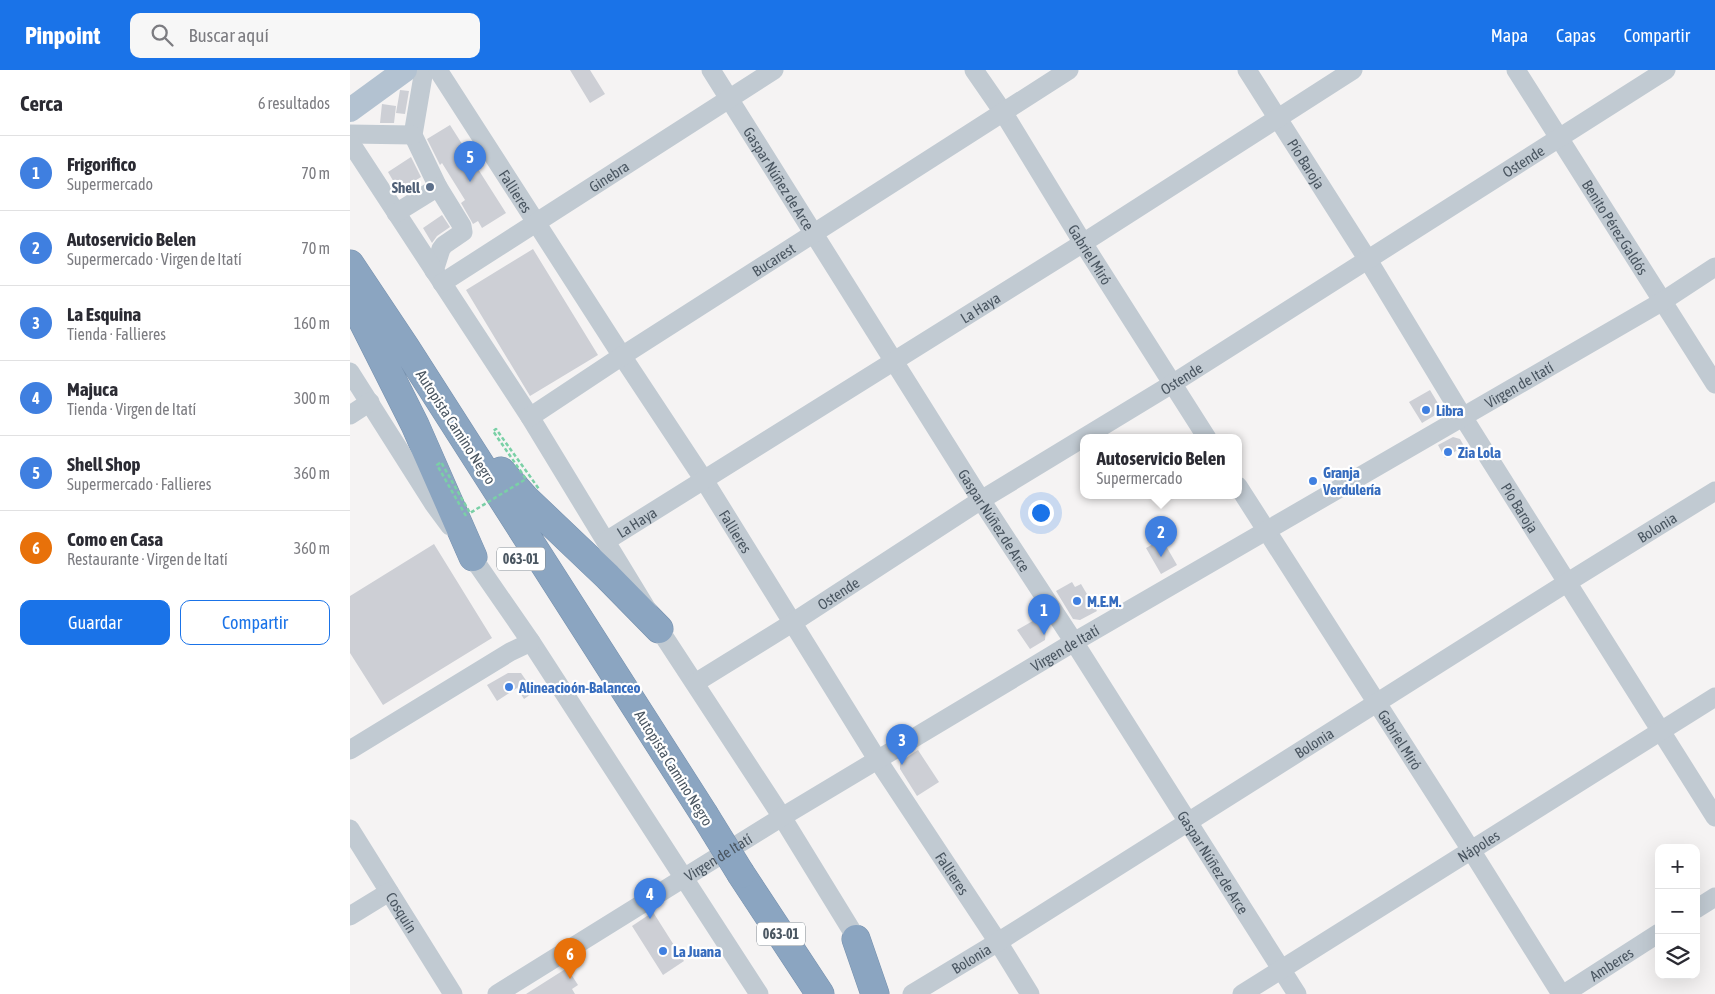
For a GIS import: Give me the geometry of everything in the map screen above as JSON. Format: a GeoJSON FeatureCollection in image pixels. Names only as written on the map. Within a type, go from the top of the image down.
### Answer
{"type":"FeatureCollection","features":[{"type":"Feature","properties":{"kind":"highway","name":"Autopista Camino Negro"},"geometry":{"type":"LineString","coordinates":[[350,264],[406,348],[734,877],[801,994]]}},
{"type":"Feature","properties":{"kind":"highway","name":"Autopista Camino Negro"},"geometry":{"type":"LineString","coordinates":[[350,295],[698,820]]}},
{"type":"Feature","properties":{"kind":"highway"},"geometry":{"type":"LineString","coordinates":[[350,295],[414,425],[473,557]]}},
{"type":"Feature","properties":{"kind":"highway"},"geometry":{"type":"LineString","coordinates":[[406,348],[502,472],[525,498],[608,577],[659,629]]}},
{"type":"Feature","properties":{"kind":"highway","name":"Autopista Camino Negro"},"geometry":{"type":"LineString","coordinates":[[734,877],[820,994]]}},
{"type":"Feature","properties":{"kind":"highway"},"geometry":{"type":"LineString","coordinates":[[856,940],[875,994]]}},
{"type":"Feature","properties":{"kind":"main road"},"geometry":{"type":"LineString","coordinates":[[350,110],[405,70]]}},
{"type":"Feature","properties":{"kind":"street"},"geometry":{"type":"LineString","coordinates":[[424,70],[413,135],[438,187],[462,226],[463,232],[444,245],[438,277]]}},
{"type":"Feature","properties":{"kind":"street","name":"Fallieres"},"geometry":{"type":"LineString","coordinates":[[438,70],[704,480],[877,760],[998,942],[1030,994]]}},
{"type":"Feature","properties":{"kind":"street","name":"Gaspar Núñez de Arce"},"geometry":{"type":"LineString","coordinates":[[711,70],[981,500],[1074,642],[1297,994]]}},
{"type":"Feature","properties":{"kind":"street","name":"Ginebra"},"geometry":{"type":"LineString","coordinates":[[438,277],[537,222],[774,70]]}},
{"type":"Feature","properties":{"kind":"street","name":"Gabriel Miró"},"geometry":{"type":"LineString","coordinates":[[974,70],[1003,112],[1204,434]]}},
{"type":"Feature","properties":{"kind":"street","name":"Bucarest"},"geometry":{"type":"LineString","coordinates":[[530,417],[1069,70]]}},
{"type":"Feature","properties":{"kind":"street","name":"Pío Baroja"},"geometry":{"type":"LineString","coordinates":[[1247,70],[1368,260],[1463,417],[1715,817]]}},
{"type":"Feature","properties":{"kind":"street","name":"La Haya"},"geometry":{"type":"LineString","coordinates":[[606,541],[894,362],[1353,70]]}},
{"type":"Feature","properties":{"kind":"street","name":"Benito Pérez Galdós"},"geometry":{"type":"LineString","coordinates":[[1516,70],[1664,300],[1715,384]]}},
{"type":"Feature","properties":{"kind":"street","name":"Ostende"},"geometry":{"type":"LineString","coordinates":[[1090,434],[1172,384],[1666,70]]}},
{"type":"Feature","properties":{"kind":"street"},"geometry":{"type":"LineString","coordinates":[[350,134],[413,135]]}},
{"type":"Feature","properties":{"kind":"street"},"geometry":{"type":"LineString","coordinates":[[350,142],[530,417],[659,629],[782,817],[856,940],[877,970],[886,994]]}},
{"type":"Feature","properties":{"kind":"street"},"geometry":{"type":"LineString","coordinates":[[396,212],[438,187]]}},
{"type":"Feature","properties":{"kind":"street","name":"Virgen de Itatí"},"geometry":{"type":"LineString","coordinates":[[497,994],[782,817],[1074,642],[1664,300],[1715,267]]}},
{"type":"Feature","properties":{"kind":"street"},"geometry":{"type":"LineString","coordinates":[[350,372],[433,502],[531,642],[759,994]]}},
{"type":"Feature","properties":{"kind":"street"},"geometry":{"type":"LineString","coordinates":[[350,415],[370,402]]}},
{"type":"Feature","properties":{"kind":"street","name":"Ostende"},"geometry":{"type":"LineString","coordinates":[[695,683],[792,623],[981,500],[1080,440]]}},
{"type":"Feature","properties":{"kind":"street","name":"Bolonia"},"geometry":{"type":"LineString","coordinates":[[912,994],[998,942],[1715,491]]}},
{"type":"Feature","properties":{"kind":"street","name":"Gabriel Miró"},"geometry":{"type":"LineString","coordinates":[[1242,492],[1562,994]]}},
{"type":"Feature","properties":{"kind":"street"},"geometry":{"type":"LineString","coordinates":[[350,750],[510,652],[531,642]]}},
{"type":"Feature","properties":{"kind":"street","name":"Nápoles"},"geometry":{"type":"LineString","coordinates":[[1242,994],[1715,697]]}},
{"type":"Feature","properties":{"kind":"street","name":"Cosquín"},"geometry":{"type":"LineString","coordinates":[[350,829],[453,994]]}},
{"type":"Feature","properties":{"kind":"street"},"geometry":{"type":"LineString","coordinates":[[350,916],[389,892]]}},
{"type":"Feature","properties":{"kind":"street"},"geometry":{"type":"LineString","coordinates":[[1700,906],[1715,897]]}},
{"type":"Feature","properties":{"kind":"street","name":"Amberes"},"geometry":{"type":"LineString","coordinates":[[1562,994],[1657,934]]}},
{"type":"Feature","properties":{"kind":"path"},"geometry":{"type":"LineString","coordinates":[[466,516],[437,465],[441,462],[470,513],[526,479],[493,431],[496,429],[539,489]]}},
{"type":"Feature","properties":{"kind":"building"},"geometry":{"type":"Polygon","coordinates":[[[570,70],[590,70],[605,94],[590,103],[570,70]]]}},
{"type":"Feature","properties":{"kind":"building"},"geometry":{"type":"Polygon","coordinates":[[[400,90],[409,91],[405,114],[396,113],[400,90]]]}},
{"type":"Feature","properties":{"kind":"building"},"geometry":{"type":"Polygon","coordinates":[[[382,104],[396,106],[394,123],[380,123],[382,104]]]}},
{"type":"Feature","properties":{"kind":"building"},"geometry":{"type":"Polygon","coordinates":[[[450,125],[506,213],[482,228],[478,221],[473,224],[461,203],[465,200],[442,163],[440,165],[427,139],[450,125]]]}},
{"type":"Feature","properties":{"kind":"building"},"geometry":{"type":"Polygon","coordinates":[[[411,157],[421,177],[399,191],[388,172],[411,157]]]}},
{"type":"Feature","properties":{"kind":"building"},"geometry":{"type":"Polygon","coordinates":[[[442,215],[450,227],[437,236],[432,243],[423,228],[442,215]]]}},
{"type":"Feature","properties":{"kind":"building"},"geometry":{"type":"Polygon","coordinates":[[[533,249],[598,355],[530,396],[466,290],[533,249]]]}},
{"type":"Feature","properties":{"kind":"building","name":"Libra"},"geometry":{"type":"Polygon","coordinates":[[[1430,390],[1439,405],[1437,414],[1422,423],[1409,402],[1430,390]]]}},
{"type":"Feature","properties":{"kind":"building","name":"Zia Lola"},"geometry":{"type":"Polygon","coordinates":[[[1453,437],[1460,439],[1464,446],[1445,458],[1438,445],[1453,437]]]}},
{"type":"Feature","properties":{"kind":"building"},"geometry":{"type":"Polygon","coordinates":[[[1162,539],[1177,565],[1161,574],[1146,548],[1162,539]]]}},
{"type":"Feature","properties":{"kind":"building"},"geometry":{"type":"Polygon","coordinates":[[[434,544],[492,638],[383,705],[350,653],[350,596],[434,544]]]}},
{"type":"Feature","properties":{"kind":"building","name":"M.E.M."},"geometry":{"type":"Polygon","coordinates":[[[1072,582],[1075,587],[1081,584],[1097,611],[1080,620],[1073,619],[1056,591],[1072,582]]]}},
{"type":"Feature","properties":{"kind":"building"},"geometry":{"type":"Polygon","coordinates":[[[1038,618],[1046,631],[1045,640],[1030,649],[1017,630],[1038,618]]]}},
{"type":"Feature","properties":{"kind":"building","name":"Alineacioón-Balanceo"},"geometry":{"type":"Polygon","coordinates":[[[508,673],[521,673],[534,692],[524,699],[517,688],[497,701],[487,685],[508,673]]]}},
{"type":"Feature","properties":{"kind":"building"},"geometry":{"type":"Polygon","coordinates":[[[918,750],[939,782],[917,796],[900,769],[900,762],[918,750]]]}},
{"type":"Feature","properties":{"kind":"building","name":"La Juana"},"geometry":{"type":"Polygon","coordinates":[[[653,912],[684,961],[663,975],[632,926],[653,912]]]}},
{"type":"Feature","properties":{"kind":"building"},"geometry":{"type":"Polygon","coordinates":[[[567,968],[578,985],[572,989],[575,994],[526,994],[567,968]]]}},
{"type":"Feature","properties":{"kind":"place","name":"Shell Shop"},"geometry":{"type":"Point","coordinates":[470,182]}},
{"type":"Feature","properties":{"kind":"place","name":"Shell"},"geometry":{"type":"Point","coordinates":[430,187]}},
{"type":"Feature","properties":{"kind":"place","name":"Libra"},"geometry":{"type":"Point","coordinates":[1426,410]}},
{"type":"Feature","properties":{"kind":"place","name":"Zia Lola"},"geometry":{"type":"Point","coordinates":[1448,452]}},
{"type":"Feature","properties":{"kind":"place","name":"Granja Verdulería"},"geometry":{"type":"Point","coordinates":[1313,481]}},
{"type":"Feature","properties":{"kind":"place","name":"Autoservicio Belen"},"geometry":{"type":"Point","coordinates":[1161,557]}},
{"type":"Feature","properties":{"kind":"place","name":"M.E.M."},"geometry":{"type":"Point","coordinates":[1077,601]}},
{"type":"Feature","properties":{"kind":"place","name":"Frigorifico"},"geometry":{"type":"Point","coordinates":[1044,635]}},
{"type":"Feature","properties":{"kind":"place","name":"Alineacioón-Balanceo"},"geometry":{"type":"Point","coordinates":[509,687]}},
{"type":"Feature","properties":{"kind":"place","name":"La Esquina"},"geometry":{"type":"Point","coordinates":[902,765]}},
{"type":"Feature","properties":{"kind":"place","name":"Majuca"},"geometry":{"type":"Point","coordinates":[650,919]}},
{"type":"Feature","properties":{"kind":"place","name":"La Juana"},"geometry":{"type":"Point","coordinates":[663,951]}},
{"type":"Feature","properties":{"kind":"place","name":"Como en Casa"},"geometry":{"type":"Point","coordinates":[570,979]}}]}
